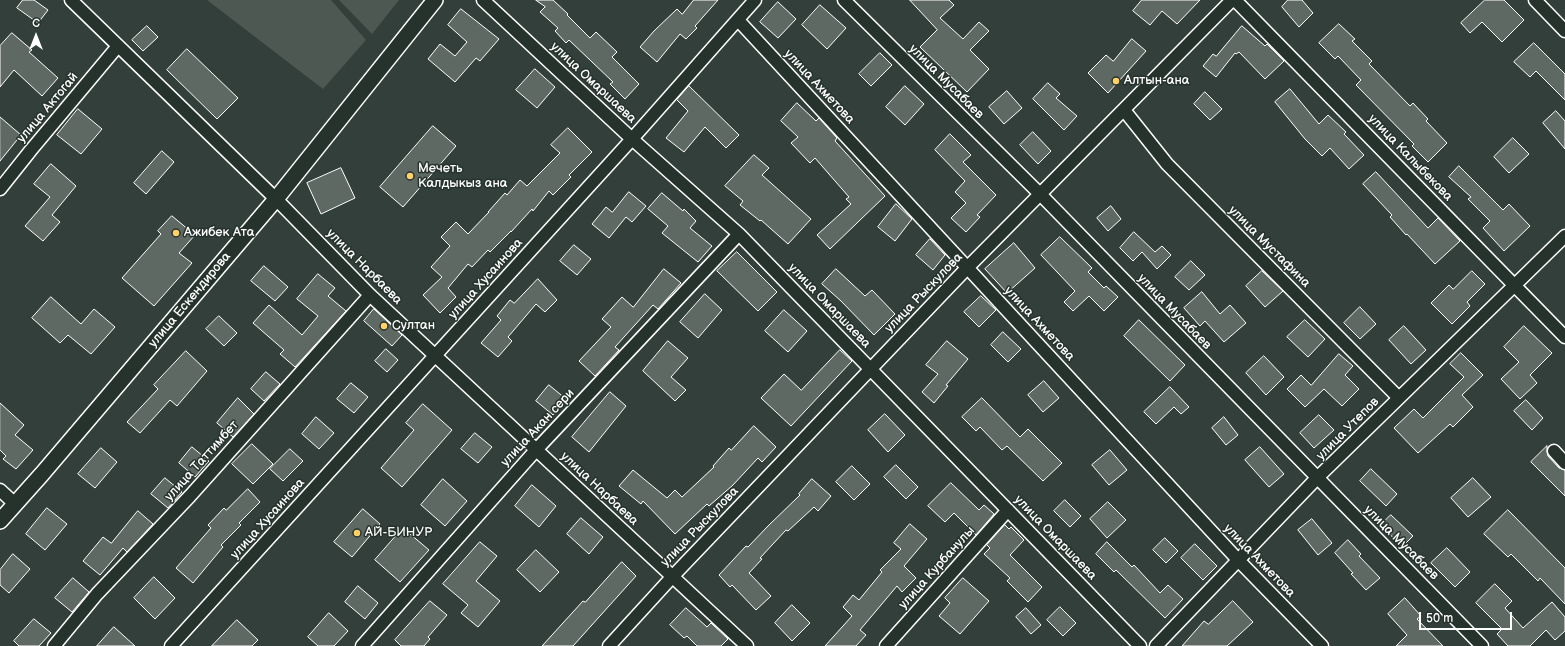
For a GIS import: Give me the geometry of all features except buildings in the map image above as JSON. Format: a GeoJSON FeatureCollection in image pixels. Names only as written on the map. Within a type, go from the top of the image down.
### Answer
{"type":"FeatureCollection","features":[{"type":"Feature","properties":{"kind":"street","name":"улица Нарбаева"},"geometry":{"type":"LineString","coordinates":[[71,0],[276,198],[370,295],[747,646]]}},
{"type":"Feature","properties":{"kind":"street","name":"улица Ескендирова"},"geometry":{"type":"LineString","coordinates":[[0,521],[42,474],[276,198],[436,0]]}},
{"type":"Feature","properties":{"kind":"street","name":"улица Омаршаева"},"geometry":{"type":"LineString","coordinates":[[483,0],[632,139],[739,234],[1140,646]]}},
{"type":"Feature","properties":{"kind":"street","name":"улица Хусаинова"},"geometry":{"type":"LineString","coordinates":[[171,646],[632,139],[755,0]]}},
{"type":"Feature","properties":{"kind":"street","name":"улица Мусабаев"},"geometry":{"type":"LineString","coordinates":[[844,0],[1040,194],[1482,646]]}},
{"type":"Feature","properties":{"kind":"street","name":"улица Рыскулова"},"geometry":{"type":"LineString","coordinates":[[608,646],[870,369],[1232,0]]}},
{"type":"Feature","properties":{"kind":"street","name":"улица Калыбекова"},"geometry":{"type":"LineString","coordinates":[[1235,0],[1565,336]]}},
{"type":"Feature","properties":{"kind":"street"},"geometry":{"type":"LineString","coordinates":[[1535,0],[1565,31]]}},
{"type":"Feature","properties":{"kind":"street","name":"улица Ахметова"},"geometry":{"type":"LineString","coordinates":[[738,20],[1239,561],[1322,646]]}},
{"type":"Feature","properties":{"kind":"street","name":"улица Актогай"},"geometry":{"type":"LineString","coordinates":[[0,189],[118,46]]}},
{"type":"Feature","properties":{"kind":"street","name":"улица Мустафина"},"geometry":{"type":"LineString","coordinates":[[1124,110],[1167,164],[1399,398]]}},
{"type":"Feature","properties":{"kind":"street","name":"улица Акан сери"},"geometry":{"type":"LineString","coordinates":[[362,646],[536,450],[739,234]]}},
{"type":"Feature","properties":{"kind":"street","name":"улица Утепов"},"geometry":{"type":"LineString","coordinates":[[1156,646],[1317,478],[1565,236]]}},
{"type":"Feature","properties":{"kind":"street","name":"улица Таттимбет"},"geometry":{"type":"LineString","coordinates":[[54,646],[97,594],[190,496],[370,295]]}},
{"type":"Feature","properties":{"kind":"street"},"geometry":{"type":"LineString","coordinates":[[1554,451],[1565,463]]}},
{"type":"Feature","properties":{"kind":"street"},"geometry":{"type":"LineString","coordinates":[[0,490],[15,504]]}},
{"type":"Feature","properties":{"kind":"street","name":"улица Курбанулы"},"geometry":{"type":"LineString","coordinates":[[886,646],[1008,510]]}},
{"type":"Feature","properties":{"kind":"shaded area"},"geometry":{"type":"Polygon","coordinates":[[[207,0],[331,0],[366,40],[323,89],[207,0]]]}},
{"type":"Feature","properties":{"kind":"shaded area"},"geometry":{"type":"Polygon","coordinates":[[[339,0],[399,0],[372,34],[339,0]]]}},
{"type":"Feature","properties":{"kind":"place","name":"Алтын-ана"},"geometry":{"type":"Point","coordinates":[1116,81]}},
{"type":"Feature","properties":{"kind":"place","name":"Мечеть Калдыкыз ана"},"geometry":{"type":"Point","coordinates":[410,176]}},
{"type":"Feature","properties":{"kind":"place","name":"Ажибек Ата"},"geometry":{"type":"Point","coordinates":[176,233]}},
{"type":"Feature","properties":{"kind":"place","name":"Султан"},"geometry":{"type":"Point","coordinates":[384,326]}},
{"type":"Feature","properties":{"kind":"place","name":"АЙ-БИНУР"},"geometry":{"type":"Point","coordinates":[357,533]}}]}
